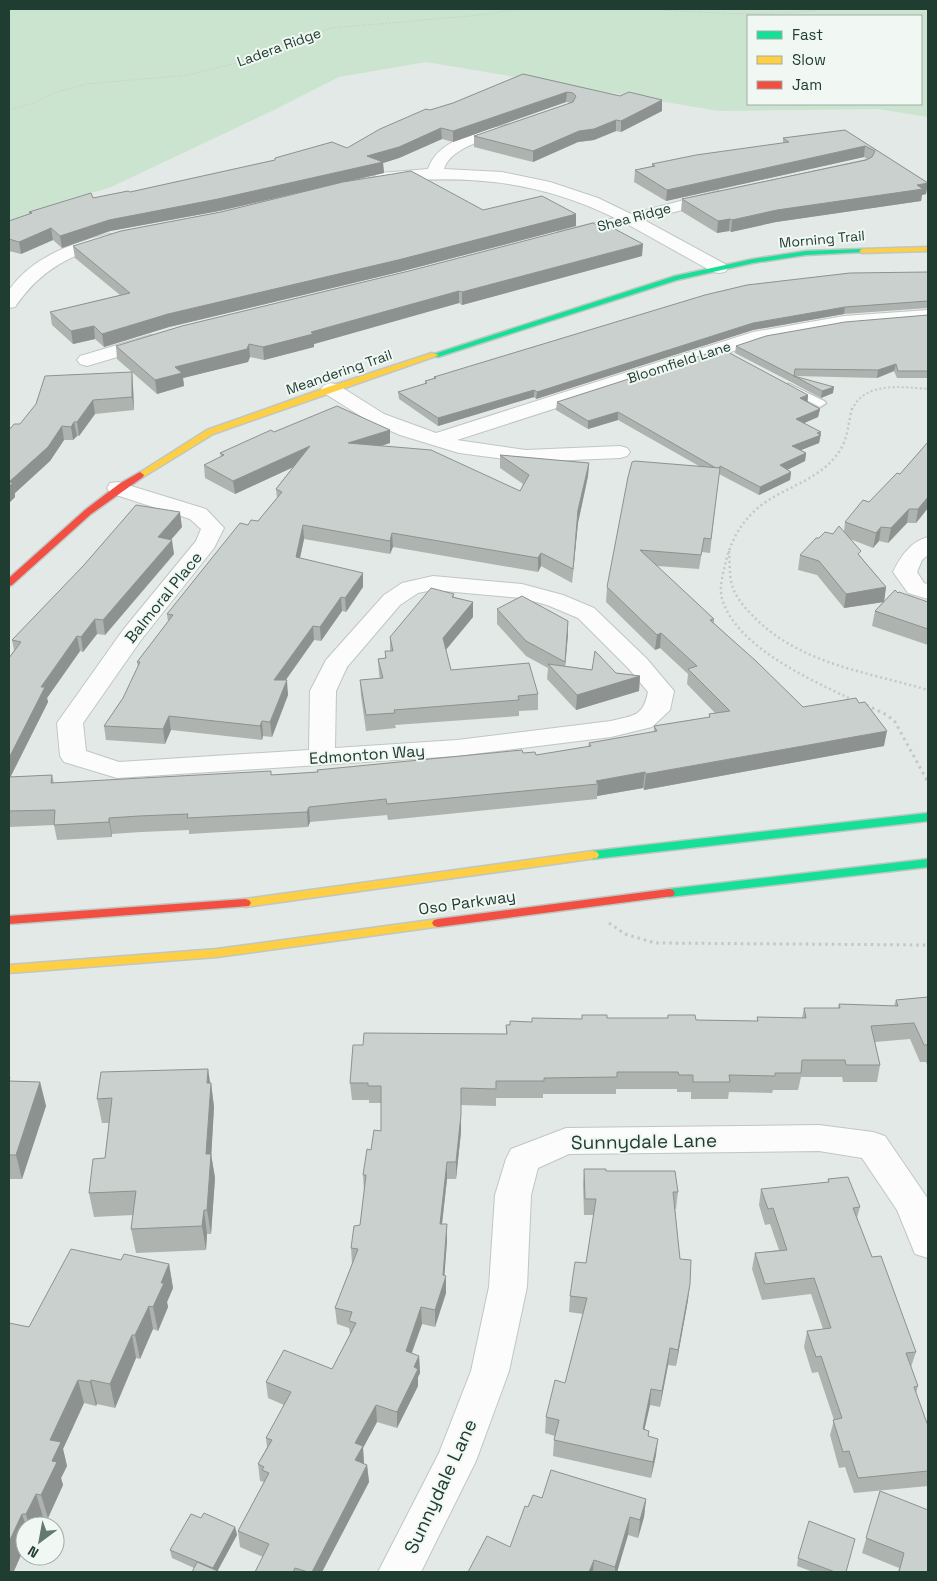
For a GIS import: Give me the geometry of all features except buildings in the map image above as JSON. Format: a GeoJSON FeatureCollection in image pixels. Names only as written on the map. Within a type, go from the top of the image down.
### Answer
{"type":"FeatureCollection","features":[{"type":"Feature","properties":{"kind":"main road","name":"Morning Trail"},"geometry":{"type":"LineString","coordinates":[[719,268],[806,253],[928,249]]}},
{"type":"Feature","properties":{"kind":"main road","name":"Meandering Trail"},"geometry":{"type":"LineString","coordinates":[[9,583],[76,521],[118,488],[210,432],[331,389],[629,292],[675,278],[719,268]]}},
{"type":"Feature","properties":{"kind":"main road","name":"Oso Parkway"},"geometry":{"type":"LineString","coordinates":[[9,920],[244,904],[608,853],[928,818]]}},
{"type":"Feature","properties":{"kind":"main road","name":"Oso Parkway"},"geometry":{"type":"LineString","coordinates":[[9,969],[217,953],[588,902],[928,863]]}},
{"type":"Feature","properties":{"kind":"street"},"geometry":{"type":"LineString","coordinates":[[435,173],[435,164],[446,153],[483,136],[524,124]]}},
{"type":"Feature","properties":{"kind":"street"},"geometry":{"type":"LineString","coordinates":[[367,180],[435,173],[505,177],[543,185],[573,194],[628,219],[719,268]]}},
{"type":"Feature","properties":{"kind":"street","name":"Shea Ridge"},"geometry":{"type":"LineString","coordinates":[[544,241],[735,192]]}},
{"type":"Feature","properties":{"kind":"street"},"geometry":{"type":"LineString","coordinates":[[11,294],[25,280],[74,250],[125,235]]}},
{"type":"Feature","properties":{"kind":"street","name":"Bloomfield Lane"},"geometry":{"type":"LineString","coordinates":[[436,440],[760,336],[806,325],[848,319],[928,315]]}},
{"type":"Feature","properties":{"kind":"street"},"geometry":{"type":"LineString","coordinates":[[87,360],[168,336]]}},
{"type":"Feature","properties":{"kind":"street"},"geometry":{"type":"LineString","coordinates":[[331,389],[377,418],[459,447],[526,456],[620,452]]}},
{"type":"Feature","properties":{"kind":"street","name":"Balmoral Place"},"geometry":{"type":"LineString","coordinates":[[73,756],[70,723],[132,635],[206,543],[213,528],[198,514],[118,488]]}},
{"type":"Feature","properties":{"kind":"street"},"geometry":{"type":"LineString","coordinates":[[928,544],[912,557],[905,572],[916,588],[928,592]]}},
{"type":"Feature","properties":{"kind":"street","name":"Edmonton Way"},"geometry":{"type":"LineString","coordinates":[[73,756],[117,770],[170,768],[457,748],[611,729],[643,721],[657,710],[661,692],[638,664],[586,613],[555,600],[522,592],[433,583],[410,588],[392,600],[335,665],[323,691],[322,757]]}},
{"type":"Feature","properties":{"kind":"street","name":"Sunnydale Lane"},"geometry":{"type":"LineString","coordinates":[[399,1572],[456,1461],[490,1371],[508,1287],[513,1195],[523,1159],[566,1141],[819,1138],[873,1146],[913,1204],[928,1243]]}},
{"type":"Feature","properties":{"kind":"lane"},"geometry":{"type":"LineString","coordinates":[[718,349],[735,358]]}},
{"type":"Feature","properties":{"kind":"lane"},"geometry":{"type":"LineString","coordinates":[[778,380],[820,403]]}},
{"type":"Feature","properties":{"kind":"path","name":"Ladera Ridge"},"geometry":{"type":"LineString","coordinates":[[9,110],[36,102],[54,93],[86,84],[188,75],[245,62],[279,49],[307,35],[333,28],[470,16],[524,9]]}},
{"type":"Feature","properties":{"kind":"path"},"geometry":{"type":"LineString","coordinates":[[653,9],[698,13],[770,15],[826,9]]}},
{"type":"Feature","properties":{"kind":"path"},"geometry":{"type":"LineString","coordinates":[[928,389],[886,388],[872,391],[854,404],[848,432],[842,447],[828,465],[812,478],[770,500],[751,514],[738,530],[729,548],[722,576],[722,598],[730,615],[748,637],[776,659],[809,678],[887,715],[895,722],[928,782]]}},
{"type":"Feature","properties":{"kind":"path"},"geometry":{"type":"LineString","coordinates":[[729,548],[732,583],[738,598],[757,621],[780,641],[804,654],[829,664],[928,690]]}},
{"type":"Feature","properties":{"kind":"path"},"geometry":{"type":"LineString","coordinates":[[588,902],[615,929],[635,938],[655,942],[928,945]]}},
{"type":"Feature","properties":{"kind":"green space"},"geometry":{"type":"Polygon","coordinates":[[[9,9],[928,9],[928,117],[878,109],[719,111],[426,62],[339,77],[109,188],[72,198],[9,226],[9,9]]]}},
{"type":"Feature","properties":{"kind":"traffic: fast"},"geometry":{"type":"LineString","coordinates":[[435,355],[675,278],[753,261],[806,253],[862,251]]}},
{"type":"Feature","properties":{"kind":"traffic: fast"},"geometry":{"type":"LineString","coordinates":[[593,855],[928,817]]}},
{"type":"Feature","properties":{"kind":"traffic: fast"},"geometry":{"type":"LineString","coordinates":[[669,893],[928,863]]}},
{"type":"Feature","properties":{"kind":"traffic: slow"},"geometry":{"type":"LineString","coordinates":[[862,251],[928,249]]}},
{"type":"Feature","properties":{"kind":"traffic: slow"},"geometry":{"type":"LineString","coordinates":[[140,475],[210,432],[331,389],[435,355]]}},
{"type":"Feature","properties":{"kind":"traffic: slow"},"geometry":{"type":"LineString","coordinates":[[245,903],[593,855]]}},
{"type":"Feature","properties":{"kind":"traffic: slow"},"geometry":{"type":"LineString","coordinates":[[9,969],[217,953],[438,923]]}},
{"type":"Feature","properties":{"kind":"traffic: jam"},"geometry":{"type":"LineString","coordinates":[[9,583],[88,512],[140,475]]}},
{"type":"Feature","properties":{"kind":"traffic: jam"},"geometry":{"type":"LineString","coordinates":[[438,923],[669,893]]}},
{"type":"Feature","properties":{"kind":"traffic: jam"},"geometry":{"type":"LineString","coordinates":[[9,920],[245,903]]}}]}
